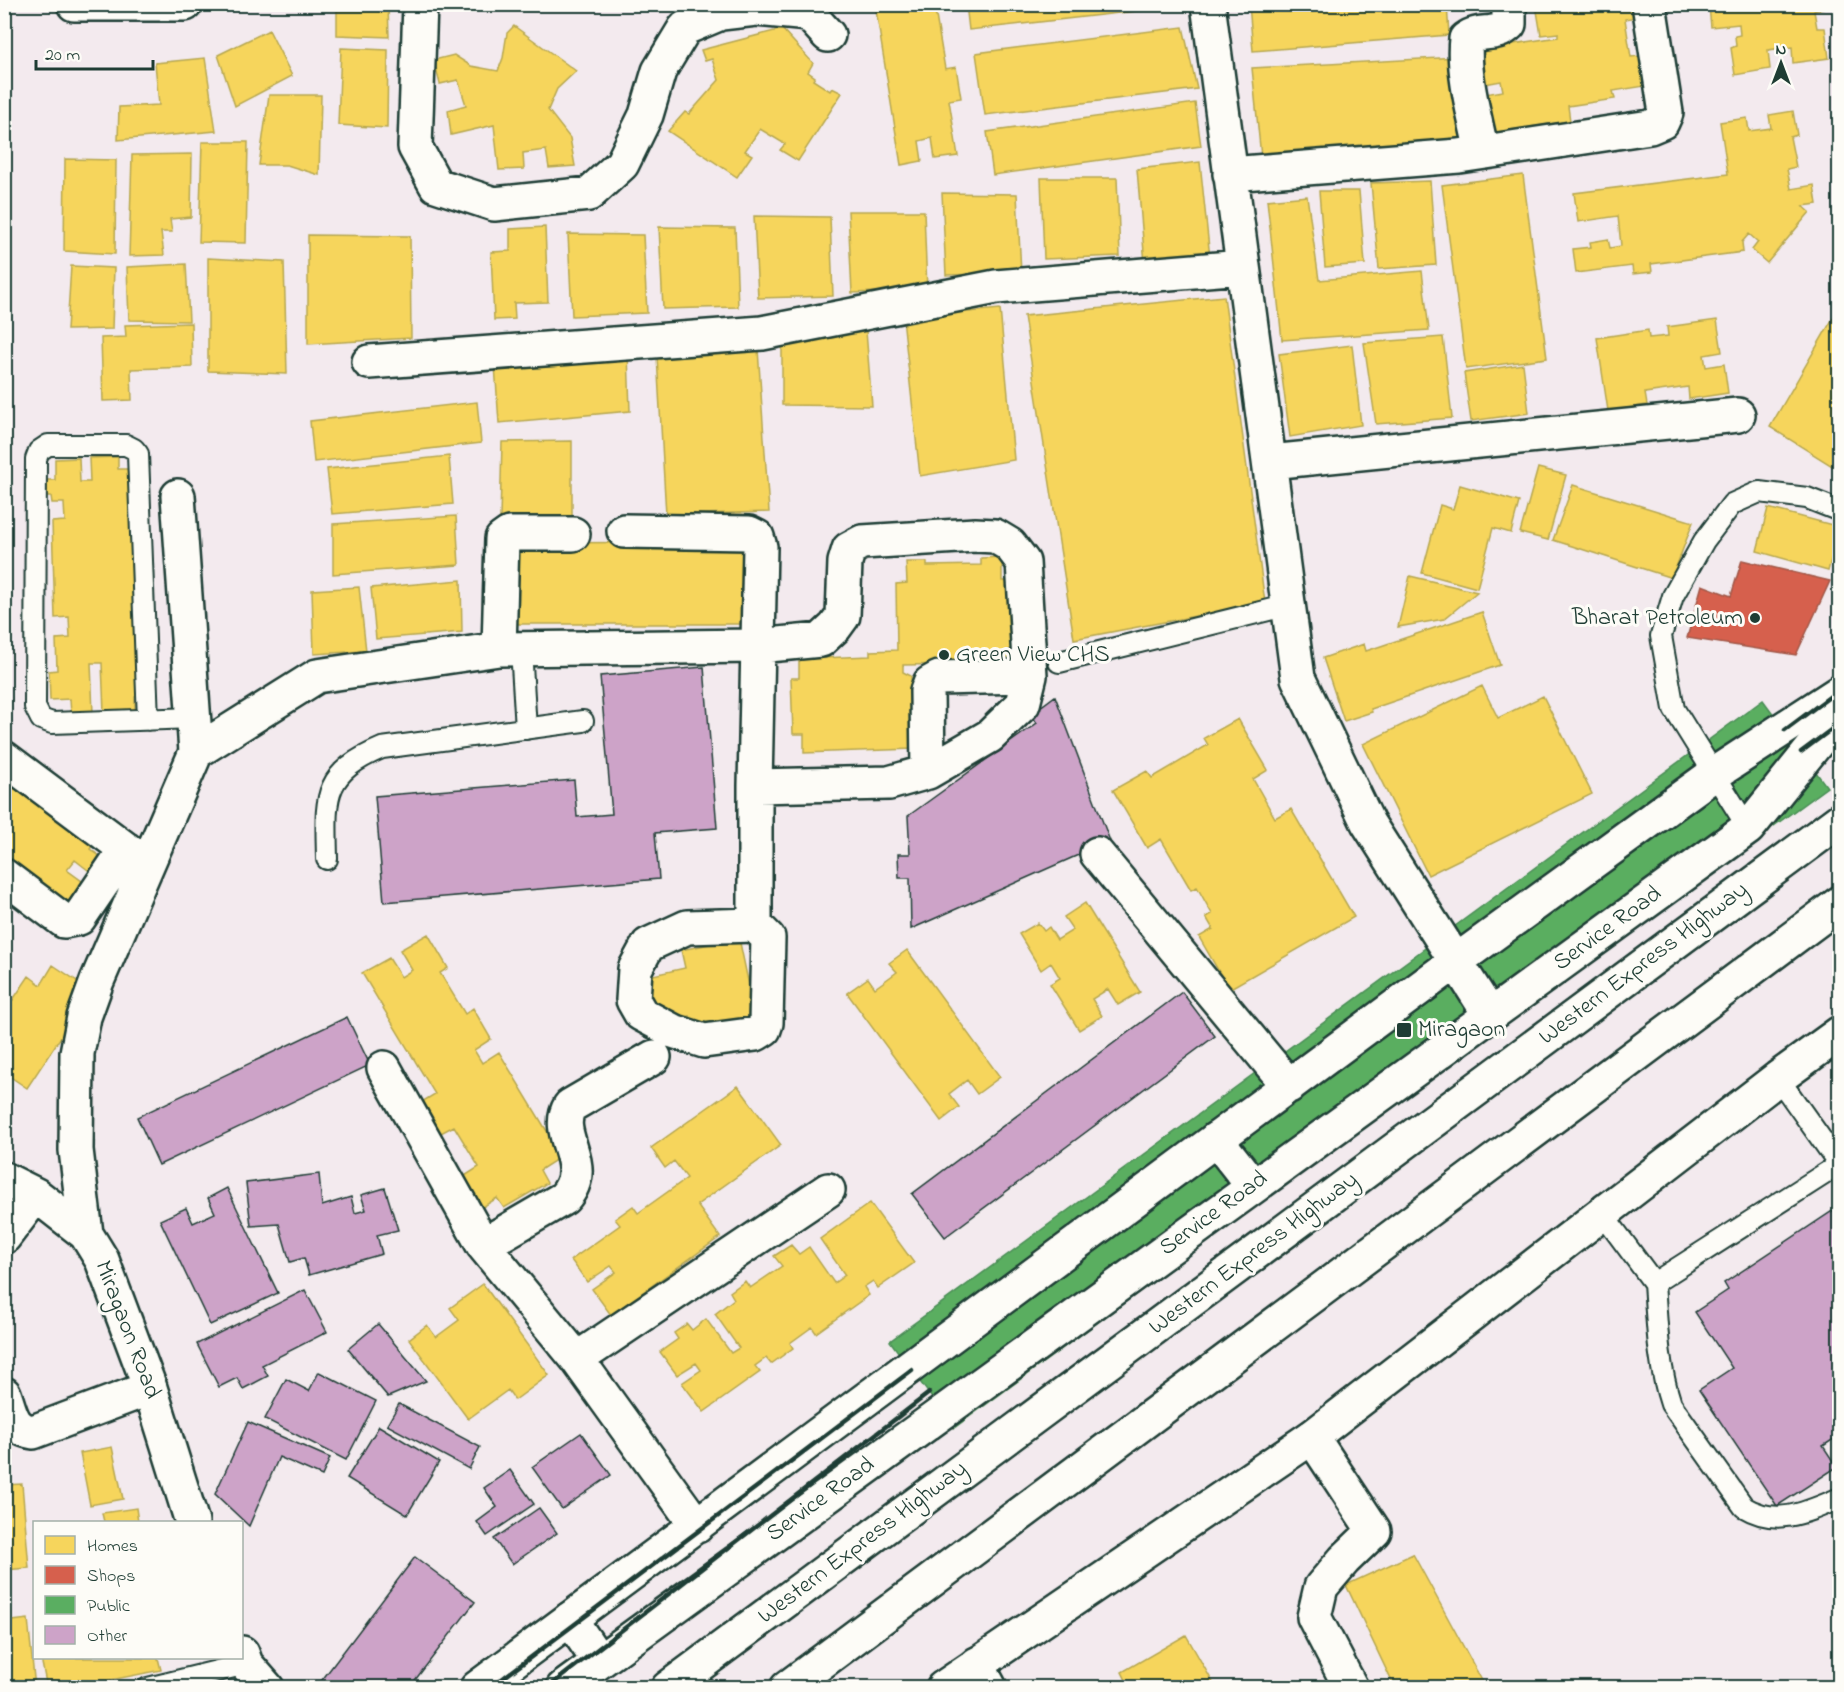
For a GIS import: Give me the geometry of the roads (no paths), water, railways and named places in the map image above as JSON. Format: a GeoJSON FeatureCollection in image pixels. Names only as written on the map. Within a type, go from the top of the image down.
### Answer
{"type":"FeatureCollection","features":[{"type":"Feature","properties":{"kind":"main road"},"geometry":{"type":"LineString","coordinates":[[74,4],[184,4]]}},
{"type":"Feature","properties":{"kind":"main road"},"geometry":{"type":"LineString","coordinates":[[420,4],[415,147],[436,185],[494,204],[589,194],[622,164],[646,115],[659,71],[685,28],[721,13],[756,9],[809,14],[828,35]]}},
{"type":"Feature","properties":{"kind":"main road"},"geometry":{"type":"LineString","coordinates":[[1208,4],[1299,678],[1368,823],[1490,1015]]}},
{"type":"Feature","properties":{"kind":"main road"},"geometry":{"type":"LineString","coordinates":[[1482,152],[1469,85],[1466,39],[1471,35],[1502,31],[1509,24],[1509,4]]}},
{"type":"Feature","properties":{"kind":"main road"},"geometry":{"type":"LineString","coordinates":[[1230,174],[1459,156],[1650,127],[1662,122],[1666,113],[1649,4]]}},
{"type":"Feature","properties":{"kind":"main road"},"geometry":{"type":"LineString","coordinates":[[369,362],[762,333],[996,287],[1243,267]]}},
{"type":"Feature","properties":{"kind":"main road"},"geometry":{"type":"LineString","coordinates":[[1270,462],[1738,415]]}},
{"type":"Feature","properties":{"kind":"main road"},"geometry":{"type":"LineString","coordinates":[[178,496],[196,752]]}},
{"type":"Feature","properties":{"kind":"main road"},"geometry":{"type":"LineString","coordinates":[[624,531],[748,533],[757,537],[760,547],[755,786],[755,925],[768,938],[766,1023],[764,1029],[756,1034],[704,1041],[673,1031],[641,1014],[633,1000],[635,969],[648,945],[687,927],[755,925]]}},
{"type":"Feature","properties":{"kind":"main road"},"geometry":{"type":"LineString","coordinates":[[510,649],[502,539],[509,534],[573,534]]}},
{"type":"Feature","properties":{"kind":"main road"},"geometry":{"type":"LineString","coordinates":[[86,1234],[76,1150],[77,1053],[84,1017],[136,857],[196,752],[317,676],[510,649],[758,646],[821,640],[836,627],[843,616],[845,562],[849,549],[862,542],[975,535],[995,536],[1010,545],[1023,562],[1045,669],[1023,704],[990,736],[928,772],[889,783],[755,786]]}},
{"type":"Feature","properties":{"kind":"main road"},"geometry":{"type":"LineString","coordinates":[[928,772],[927,691],[930,683],[939,678],[1045,669]]}},
{"type":"Feature","properties":{"kind":"main road"},"geometry":{"type":"LineString","coordinates":[[477,1688],[1455,962],[1714,774],[1839,692]]}},
{"type":"Feature","properties":{"kind":"main road","name":"Service Road"},"geometry":{"type":"LineString","coordinates":[[563,1688],[598,1660],[1748,828],[1839,714]]}},
{"type":"Feature","properties":{"kind":"main road"},"geometry":{"type":"LineString","coordinates":[[4,758],[136,857]]}},
{"type":"Feature","properties":{"kind":"main road","name":"Western Express Highway"},"geometry":{"type":"LineString","coordinates":[[668,1688],[1839,820]]}},
{"type":"Feature","properties":{"kind":"main road"},"geometry":{"type":"LineString","coordinates":[[1097,854],[1289,1086]]}},
{"type":"Feature","properties":{"kind":"main road"},"geometry":{"type":"LineString","coordinates":[[4,876],[64,921],[72,921],[78,918],[136,857]]}},
{"type":"Feature","properties":{"kind":"main road"},"geometry":{"type":"LineString","coordinates":[[787,1688],[1839,903]]}},
{"type":"Feature","properties":{"kind":"main road"},"geometry":{"type":"LineString","coordinates":[[943,1688],[984,1676],[1312,1437],[1778,1078],[1839,1034]]}},
{"type":"Feature","properties":{"kind":"main road"},"geometry":{"type":"LineString","coordinates":[[483,1245],[564,1198],[572,1189],[576,1176],[565,1124],[565,1114],[570,1106],[654,1058]]}},
{"type":"Feature","properties":{"kind":"main road"},"geometry":{"type":"LineString","coordinates":[[384,1068],[483,1245],[577,1359],[697,1526]]}},
{"type":"Feature","properties":{"kind":"main road"},"geometry":{"type":"LineString","coordinates":[[1216,1139],[1253,1186]]}},
{"type":"Feature","properties":{"kind":"main road","name":"Miragaon Road"},"geometry":{"type":"LineString","coordinates":[[4,1179],[36,1196],[86,1234],[102,1260],[150,1388],[192,1521]]}},
{"type":"Feature","properties":{"kind":"main road"},"geometry":{"type":"LineString","coordinates":[[577,1359],[828,1190]]}},
{"type":"Feature","properties":{"kind":"main road"},"geometry":{"type":"LineString","coordinates":[[4,1237],[36,1196]]}},
{"type":"Feature","properties":{"kind":"main road"},"geometry":{"type":"LineString","coordinates":[[4,1394],[15,1423],[23,1430],[33,1432],[150,1388]]}},
{"type":"Feature","properties":{"kind":"main road"},"geometry":{"type":"LineString","coordinates":[[1312,1437],[1374,1531],[1344,1560],[1321,1587],[1314,1617],[1351,1688]]}},
{"type":"Feature","properties":{"kind":"main road"},"geometry":{"type":"LineString","coordinates":[[570,1618],[598,1660]]}},
{"type":"Feature","properties":{"kind":"lane"},"geometry":{"type":"LineString","coordinates":[[148,720],[138,454],[126,445],[48,446],[39,451],[36,459],[35,707],[41,719],[52,723],[148,720],[194,718]]}},
{"type":"Feature","properties":{"kind":"lane"},"geometry":{"type":"LineString","coordinates":[[1748,828],[1674,709],[1661,636],[1673,596],[1704,541],[1732,504],[1759,492],[1808,498],[1839,512]]}},
{"type":"Feature","properties":{"kind":"lane"},"geometry":{"type":"LineString","coordinates":[[1045,669],[1289,605]]}},
{"type":"Feature","properties":{"kind":"lane"},"geometry":{"type":"LineString","coordinates":[[510,649],[526,729]]}},
{"type":"Feature","properties":{"kind":"lane"},"geometry":{"type":"LineString","coordinates":[[327,859],[326,803],[339,774],[358,758],[382,748],[583,721]]}},
{"type":"Feature","properties":{"kind":"lane"},"geometry":{"type":"LineString","coordinates":[[1654,1283],[1839,1164],[1778,1078]]}},
{"type":"Feature","properties":{"kind":"lane"},"geometry":{"type":"LineString","coordinates":[[1602,1213],[1654,1283],[1660,1354],[1671,1404],[1744,1507],[1757,1515],[1771,1518],[1785,1517],[1839,1498]]}},
{"type":"Feature","properties":{"kind":"lane"},"geometry":{"type":"LineString","coordinates":[[148,1688],[252,1668]]}},
{"type":"Feature","properties":{"kind":"railway"},"geometry":{"type":"LineString","coordinates":[[1785,730],[1840,689]]}},
{"type":"Feature","properties":{"kind":"railway"},"geometry":{"type":"LineString","coordinates":[[1801,752],[1840,723]]}},
{"type":"Feature","properties":{"kind":"railway"},"geometry":{"type":"LineString","coordinates":[[490,1688],[912,1370]]}},
{"type":"Feature","properties":{"kind":"railway"},"geometry":{"type":"LineString","coordinates":[[547,1688],[929,1393]]}},
{"type":"Feature","properties":{"kind":"place","name":"Bharat Petroleum"},"geometry":{"type":"Point","coordinates":[1755,618]}},
{"type":"Feature","properties":{"kind":"place","name":"Green View CHS"},"geometry":{"type":"Point","coordinates":[944,655]}},
{"type":"Feature","properties":{"kind":"place","name":"Miragaon"},"geometry":{"type":"Point","coordinates":[1404,1030]}}]}
